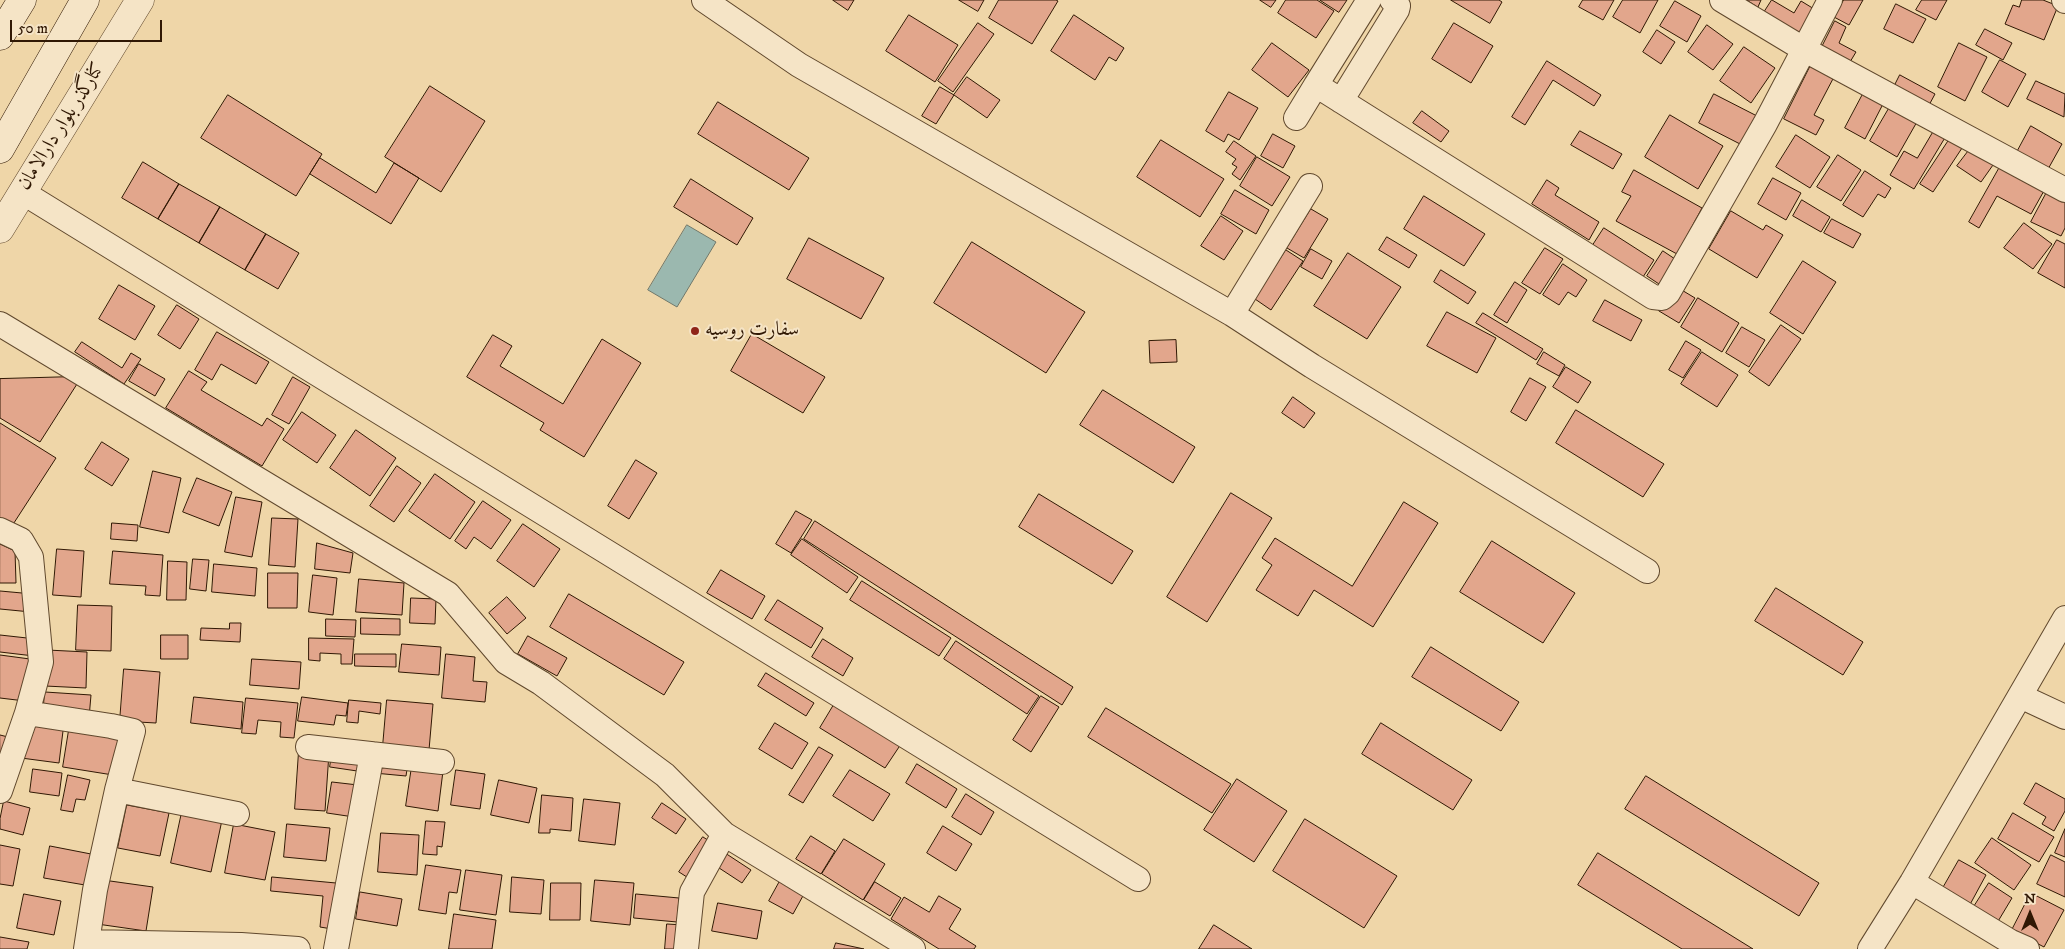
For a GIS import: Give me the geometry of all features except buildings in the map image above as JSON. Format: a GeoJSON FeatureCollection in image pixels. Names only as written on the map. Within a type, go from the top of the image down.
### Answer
{"type":"FeatureCollection","features":[{"type":"Feature","properties":{"kind":"street"},"geometry":{"type":"LineString","coordinates":[[0,36],[22,0]]}},
{"type":"Feature","properties":{"kind":"street"},"geometry":{"type":"LineString","coordinates":[[0,149],[86,0]]}},
{"type":"Feature","properties":{"kind":"street","name":"کنارگذر بلوار دارالامان"},"geometry":{"type":"LineString","coordinates":[[0,229],[140,0]]}},
{"type":"Feature","properties":{"kind":"street"},"geometry":{"type":"LineString","coordinates":[[704,0],[799,65],[1232,314],[1312,366],[1647,571]]}},
{"type":"Feature","properties":{"kind":"street"},"geometry":{"type":"LineString","coordinates":[[1296,118],[1369,0]]}},
{"type":"Feature","properties":{"kind":"street"},"geometry":{"type":"LineString","coordinates":[[1341,101],[1397,10],[1398,6],[1392,0]]}},
{"type":"Feature","properties":{"kind":"street"},"geometry":{"type":"LineString","coordinates":[[1722,0],[1805,50],[2065,190]]}},
{"type":"Feature","properties":{"kind":"street"},"geometry":{"type":"LineString","coordinates":[[1316,85],[1653,297],[1662,298],[1678,276],[1760,133],[1830,0]]}},
{"type":"Feature","properties":{"kind":"street"},"geometry":{"type":"LineString","coordinates":[[1232,314],[1310,186]]}},
{"type":"Feature","properties":{"kind":"street"},"geometry":{"type":"LineString","coordinates":[[22,192],[1138,879]]}},
{"type":"Feature","properties":{"kind":"street"},"geometry":{"type":"LineString","coordinates":[[0,324],[448,594],[506,662],[541,683],[665,776],[724,834],[912,949]]}},
{"type":"Feature","properties":{"kind":"street"},"geometry":{"type":"LineString","coordinates":[[0,530],[22,540],[31,557],[41,662],[0,791]]}},
{"type":"Feature","properties":{"kind":"street"},"geometry":{"type":"LineString","coordinates":[[1870,949],[1912,882],[2065,618]]}},
{"type":"Feature","properties":{"kind":"street"},"geometry":{"type":"LineString","coordinates":[[2020,696],[2065,717]]}},
{"type":"Feature","properties":{"kind":"street"},"geometry":{"type":"LineString","coordinates":[[26,713],[133,731],[117,790],[95,890],[87,946],[298,949]]}},
{"type":"Feature","properties":{"kind":"street"},"geometry":{"type":"LineString","coordinates":[[308,747],[442,762]]}},
{"type":"Feature","properties":{"kind":"street"},"geometry":{"type":"LineString","coordinates":[[336,949],[372,754]]}},
{"type":"Feature","properties":{"kind":"street"},"geometry":{"type":"LineString","coordinates":[[117,790],[238,814]]}},
{"type":"Feature","properties":{"kind":"street"},"geometry":{"type":"LineString","coordinates":[[686,949],[692,892],[724,834]]}},
{"type":"Feature","properties":{"kind":"street"},"geometry":{"type":"LineString","coordinates":[[1912,882],[2014,947]]}},
{"type":"Feature","properties":{"kind":"water"},"geometry":{"type":"Polygon","coordinates":[[[687,225],[716,242],[677,307],[648,290],[687,225]]]}},
{"type":"Feature","properties":{"kind":"place","name":"سفارت روسیه"},"geometry":{"type":"Point","coordinates":[695,331]}}]}
